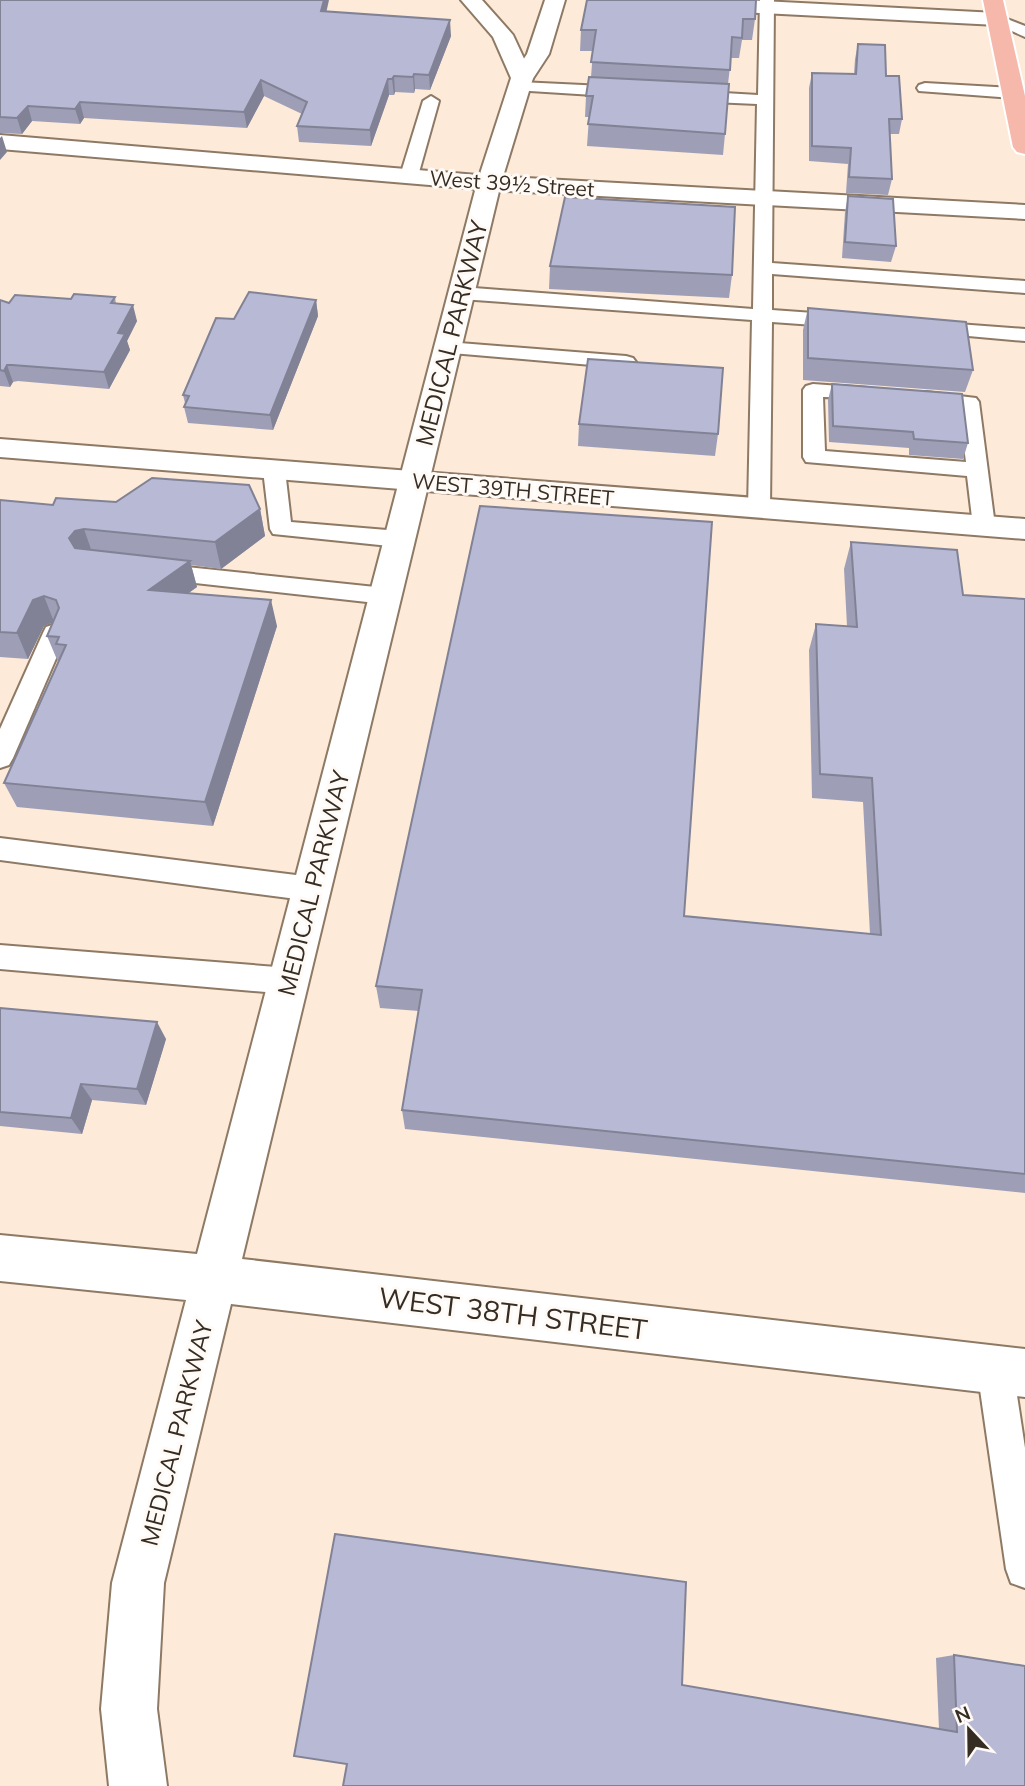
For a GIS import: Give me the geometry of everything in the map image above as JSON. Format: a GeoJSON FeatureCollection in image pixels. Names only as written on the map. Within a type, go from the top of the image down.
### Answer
{"type":"FeatureCollection","features":[{"type":"Feature","properties":{"kind":"main road"},"geometry":{"type":"LineString","coordinates":[[995,10],[1025,147]]}},
{"type":"Feature","properties":{"kind":"street"},"geometry":{"type":"LineString","coordinates":[[471,0],[503,35],[521,83]]}},
{"type":"Feature","properties":{"kind":"street","name":"MEDICAL PARKWAY"},"geometry":{"type":"LineString","coordinates":[[138,1786],[128,1709],[138,1583],[489,183],[521,83],[538,54],[555,0]]}},
{"type":"Feature","properties":{"kind":"street"},"geometry":{"type":"LineString","coordinates":[[624,0],[995,10]]}},
{"type":"Feature","properties":{"kind":"street","name":"West 39½ Street"},"geometry":{"type":"LineString","coordinates":[[0,142],[489,183],[1025,212]]}},
{"type":"Feature","properties":{"kind":"street","name":"WEST 39TH STREET"},"geometry":{"type":"LineString","coordinates":[[0,448],[1025,529]]}},
{"type":"Feature","properties":{"kind":"street","name":"WEST 38TH STREET"},"geometry":{"type":"LineString","coordinates":[[0,1258],[215,1279],[1010,1371]]}},
{"type":"Feature","properties":{"kind":"lane"},"geometry":{"type":"LineString","coordinates":[[759,508],[766,4]]}},
{"type":"Feature","properties":{"kind":"lane"},"geometry":{"type":"LineString","coordinates":[[995,10],[1024,12]]}},
{"type":"Feature","properties":{"kind":"lane"},"geometry":{"type":"LineString","coordinates":[[995,10],[1025,32]]}},
{"type":"Feature","properties":{"kind":"lane"},"geometry":{"type":"LineString","coordinates":[[521,83],[646,94]]}},
{"type":"Feature","properties":{"kind":"lane"},"geometry":{"type":"LineString","coordinates":[[925,88],[1013,93]]}},
{"type":"Feature","properties":{"kind":"lane"},"geometry":{"type":"LineString","coordinates":[[672,95],[765,100]]}},
{"type":"Feature","properties":{"kind":"lane"},"geometry":{"type":"LineString","coordinates":[[409,176],[431,102]]}},
{"type":"Feature","properties":{"kind":"lane"},"geometry":{"type":"LineString","coordinates":[[763,268],[1025,286]]}},
{"type":"Feature","properties":{"kind":"lane"},"geometry":{"type":"LineString","coordinates":[[461,293],[857,322]]}},
{"type":"Feature","properties":{"kind":"lane"},"geometry":{"type":"LineString","coordinates":[[912,326],[1025,335]]}},
{"type":"Feature","properties":{"kind":"lane"},"geometry":{"type":"LineString","coordinates":[[447,348],[646,364]]}},
{"type":"Feature","properties":{"kind":"lane"},"geometry":{"type":"LineString","coordinates":[[978,470],[814,457],[813,390],[969,402],[978,470],[985,526]]}},
{"type":"Feature","properties":{"kind":"lane"},"geometry":{"type":"LineString","coordinates":[[274,470],[281,529],[399,539]]}},
{"type":"Feature","properties":{"kind":"lane"},"geometry":{"type":"LineString","coordinates":[[134,570],[385,596]]}},
{"type":"Feature","properties":{"kind":"lane"},"geometry":{"type":"LineString","coordinates":[[0,758],[55,633]]}},
{"type":"Feature","properties":{"kind":"lane"},"geometry":{"type":"LineString","coordinates":[[0,849],[312,888]]}},
{"type":"Feature","properties":{"kind":"lane"},"geometry":{"type":"LineString","coordinates":[[0,957],[289,981]]}},
{"type":"Feature","properties":{"kind":"lane"},"geometry":{"type":"LineString","coordinates":[[1010,1371],[1025,1569]]}},
{"type":"Feature","properties":{"kind":"building"},"geometry":{"type":"Polygon","coordinates":[[[0,0],[324,0],[321,11],[450,20],[429,75],[414,74],[413,77],[394,76],[388,79],[370,130],[297,126],[307,102],[261,80],[244,112],[80,102],[75,109],[28,106],[17,118],[0,117],[0,0]]]}},
{"type":"Feature","properties":{"kind":"building"},"geometry":{"type":"Polygon","coordinates":[[[587,0],[756,0],[755,19],[743,19],[742,38],[732,37],[730,70],[591,62],[596,30],[581,30],[587,0]]]}},
{"type":"Feature","properties":{"kind":"building"},"geometry":{"type":"Polygon","coordinates":[[[858,44],[885,45],[886,76],[899,76],[902,119],[889,119],[892,179],[849,177],[851,148],[812,146],[812,73],[856,74],[858,44]]]}},
{"type":"Feature","properties":{"kind":"building"},"geometry":{"type":"Polygon","coordinates":[[[589,77],[729,84],[725,134],[588,124],[593,96],[586,96],[589,77]]]}},
{"type":"Feature","properties":{"kind":"building"},"geometry":{"type":"Polygon","coordinates":[[[848,196],[893,199],[896,246],[845,242],[848,196]]]}},
{"type":"Feature","properties":{"kind":"building"},"geometry":{"type":"Polygon","coordinates":[[[565,197],[735,207],[732,275],[550,266],[565,197]]]}},
{"type":"Feature","properties":{"kind":"building"},"geometry":{"type":"Polygon","coordinates":[[[249,292],[316,300],[270,415],[184,407],[189,396],[183,395],[216,318],[234,319],[249,292]]]}},
{"type":"Feature","properties":{"kind":"building"},"geometry":{"type":"Polygon","coordinates":[[[74,294],[115,297],[111,303],[133,305],[118,333],[125,334],[104,372],[12,365],[7,365],[4,371],[0,370],[0,300],[9,303],[15,295],[71,299],[74,294]]]}},
{"type":"Feature","properties":{"kind":"building"},"geometry":{"type":"Polygon","coordinates":[[[808,308],[966,322],[973,370],[808,358],[808,308]]]}},
{"type":"Feature","properties":{"kind":"building"},"geometry":{"type":"Polygon","coordinates":[[[588,359],[723,368],[718,434],[579,424],[588,359]]]}},
{"type":"Feature","properties":{"kind":"building"},"geometry":{"type":"Polygon","coordinates":[[[832,384],[962,394],[968,443],[914,439],[913,432],[833,426],[832,384]]]}},
{"type":"Feature","properties":{"kind":"building"},"geometry":{"type":"Polygon","coordinates":[[[152,478],[249,485],[260,509],[215,542],[84,529],[75,531],[69,538],[75,548],[190,561],[149,590],[271,600],[205,802],[4,783],[66,645],[56,644],[59,637],[47,636],[59,608],[56,600],[44,596],[33,600],[17,633],[0,632],[0,500],[53,505],[56,498],[116,502],[152,478]]]}},
{"type":"Feature","properties":{"kind":"building"},"geometry":{"type":"Polygon","coordinates":[[[480,506],[712,522],[684,916],[881,935],[872,778],[820,774],[816,624],[857,627],[851,542],[957,550],[963,595],[1025,599],[1025,1174],[402,1110],[422,990],[376,986],[480,506]]]}},
{"type":"Feature","properties":{"kind":"building"},"geometry":{"type":"Polygon","coordinates":[[[0,1008],[157,1022],[137,1089],[81,1084],[71,1118],[0,1112],[0,1008]]]}},
{"type":"Feature","properties":{"kind":"building"},"geometry":{"type":"Polygon","coordinates":[[[335,1534],[686,1582],[682,1685],[957,1732],[954,1655],[1025,1666],[1025,1786],[343,1786],[347,1764],[294,1756],[335,1534]]]}}]}
